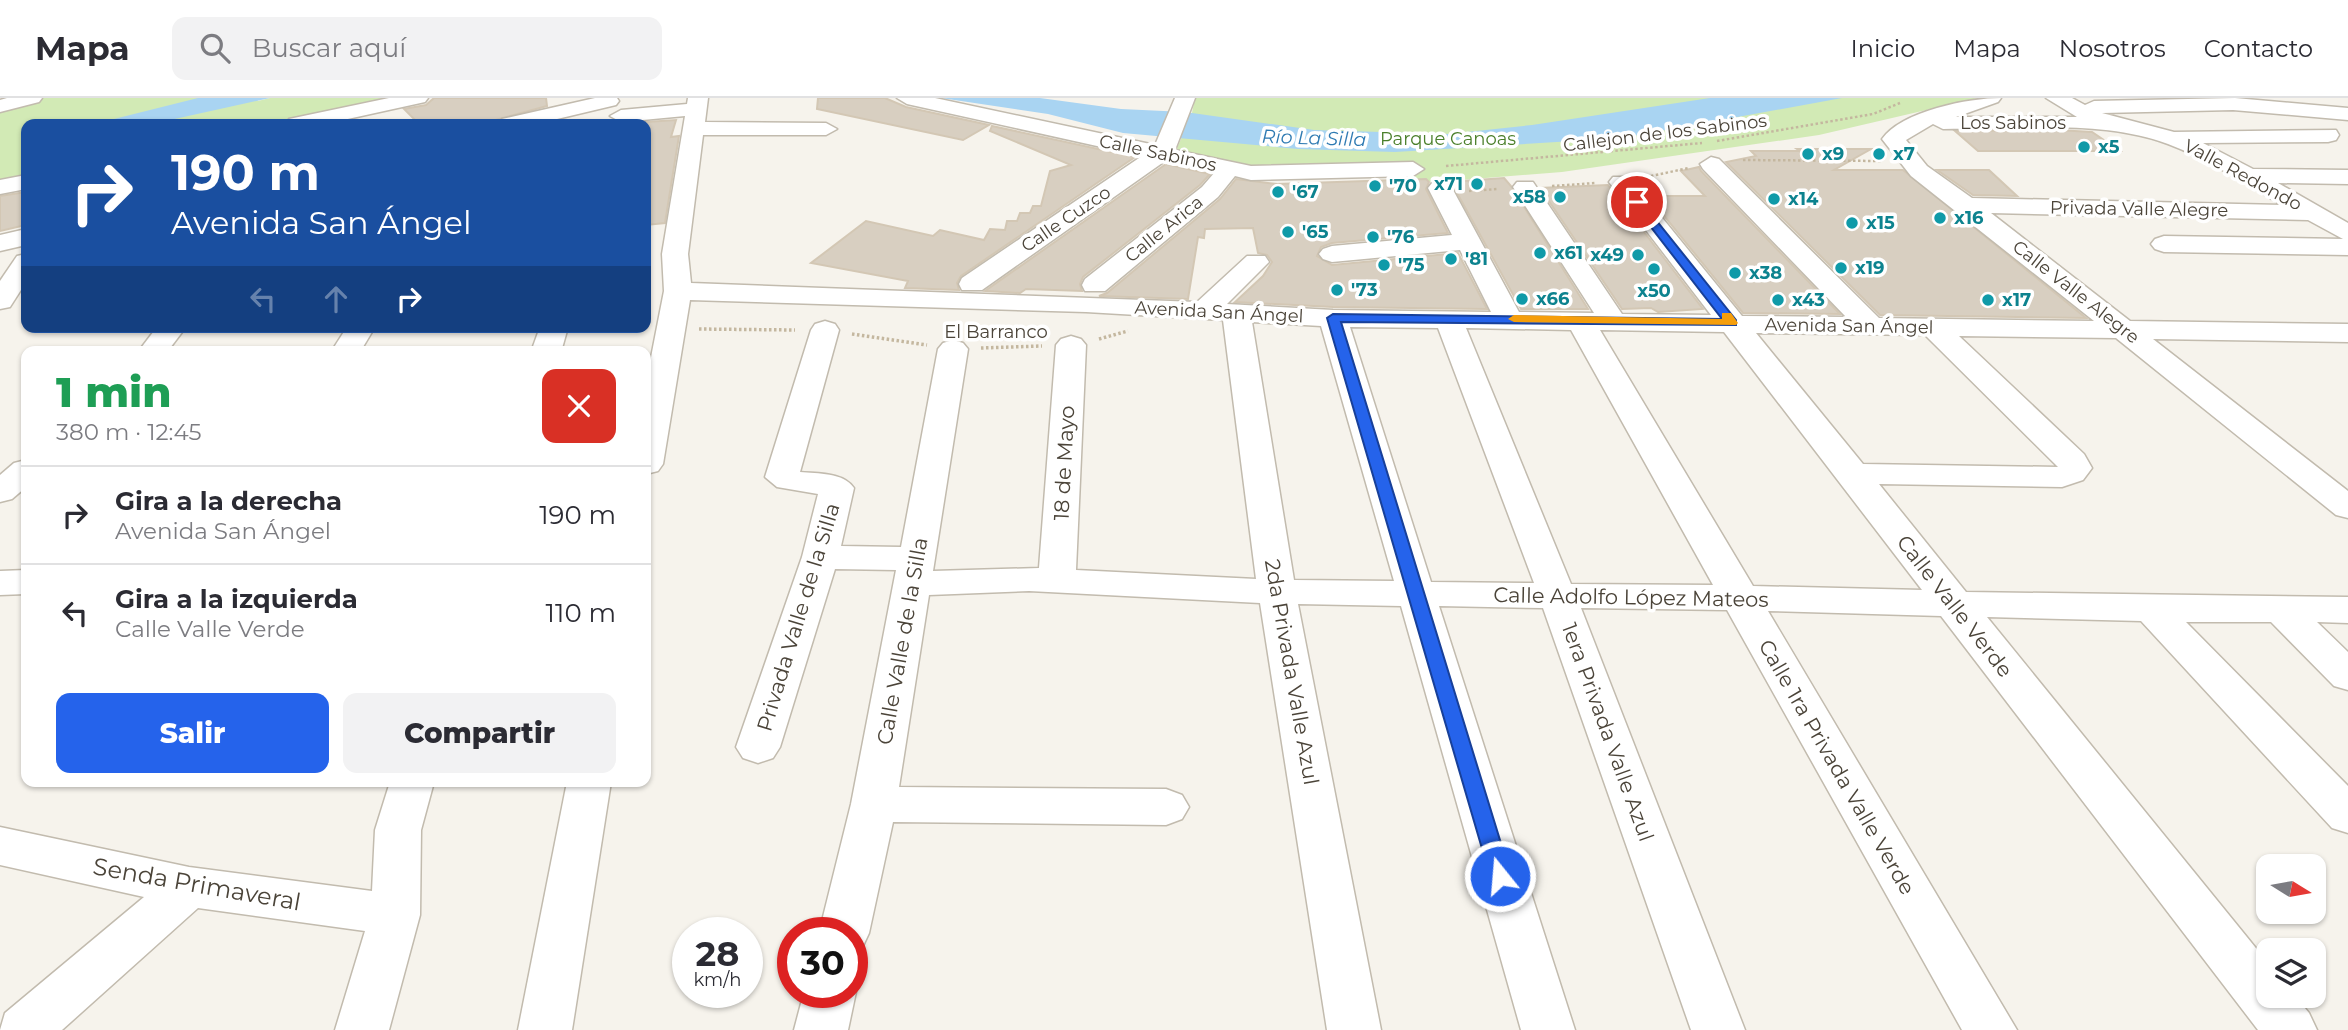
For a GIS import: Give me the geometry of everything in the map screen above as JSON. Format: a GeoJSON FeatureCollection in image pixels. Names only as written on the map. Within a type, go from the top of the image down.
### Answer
{"type":"FeatureCollection","features":[{"type":"Feature","properties":{"kind":"street"},"geometry":{"type":"LineString","coordinates":[[0,106],[32,98]]}},
{"type":"Feature","properties":{"kind":"street"},"geometry":{"type":"LineString","coordinates":[[321,119],[418,98]]}},
{"type":"Feature","properties":{"kind":"street","name":"Calle Sabinos"},"geometry":{"type":"LineString","coordinates":[[907,98],[1164,149],[1251,173],[1413,169]]}},
{"type":"Feature","properties":{"kind":"street","name":"Calle Valle Alegre"},"geometry":{"type":"LineString","coordinates":[[1991,98],[1914,111],[1892,139],[1910,162],[2348,508]]}},
{"type":"Feature","properties":{"kind":"street","name":"Valle Redondo"},"geometry":{"type":"LineString","coordinates":[[2056,98],[2106,123],[2172,138],[2210,154],[2348,233]]}},
{"type":"Feature","properties":{"kind":"street"},"geometry":{"type":"LineString","coordinates":[[1164,149],[1183,103]]}},
{"type":"Feature","properties":{"kind":"street"},"geometry":{"type":"LineString","coordinates":[[2233,104],[2287,133]]}},
{"type":"Feature","properties":{"kind":"street"},"geometry":{"type":"LineString","coordinates":[[2078,108],[2233,104],[2346,115]]}},
{"type":"Feature","properties":{"kind":"street"},"geometry":{"type":"LineString","coordinates":[[587,119],[615,111]]}},
{"type":"Feature","properties":{"kind":"street"},"geometry":{"type":"LineString","coordinates":[[550,119],[615,111],[696,112],[827,129]]}},
{"type":"Feature","properties":{"kind":"street","name":"Los Sabinos"},"geometry":{"type":"LineString","coordinates":[[1914,111],[2106,123]]}},
{"type":"Feature","properties":{"kind":"street"},"geometry":{"type":"LineString","coordinates":[[651,436],[678,291],[675,254],[696,112]]}},
{"type":"Feature","properties":{"kind":"street"},"geometry":{"type":"LineString","coordinates":[[2172,138],[2235,134],[2317,134],[2345,146]]}},
{"type":"Feature","properties":{"kind":"street"},"geometry":{"type":"LineString","coordinates":[[2235,134],[2267,152]]}},
{"type":"Feature","properties":{"kind":"street"},"geometry":{"type":"LineString","coordinates":[[2210,154],[2345,146]]}},
{"type":"Feature","properties":{"kind":"street","name":"Calle Cuzco"},"geometry":{"type":"LineString","coordinates":[[972,284],[1164,149]]}},
{"type":"Feature","properties":{"kind":"street"},"geometry":{"type":"LineString","coordinates":[[1712,164],[1871,326]]}},
{"type":"Feature","properties":{"kind":"street","name":"Calle Arica"},"geometry":{"type":"LineString","coordinates":[[1095,285],[1210,192],[1230,168]]}},
{"type":"Feature","properties":{"kind":"street"},"geometry":{"type":"LineString","coordinates":[[2247,176],[2348,177]]}},
{"type":"Feature","properties":{"kind":"street","name":"Calle Valle Verde"},"geometry":{"type":"LineString","coordinates":[[1621,182],[2290,1030]]}},
{"type":"Feature","properties":{"kind":"street"},"geometry":{"type":"LineString","coordinates":[[0,187],[21,183]]}},
{"type":"Feature","properties":{"kind":"street","name":"Calle 1ra Privada Valle Verde"},"geometry":{"type":"LineString","coordinates":[[1525,187],[1740,598],[1990,1030]]}},
{"type":"Feature","properties":{"kind":"street"},"geometry":{"type":"LineString","coordinates":[[1442,191],[1509,318]]}},
{"type":"Feature","properties":{"kind":"street","name":"Privada Valle Alegre"},"geometry":{"type":"LineString","coordinates":[[1966,205],[2313,213]]}},
{"type":"Feature","properties":{"kind":"street"},"geometry":{"type":"LineString","coordinates":[[0,243],[21,238]]}},
{"type":"Feature","properties":{"kind":"street"},"geometry":{"type":"LineString","coordinates":[[1332,254],[1470,241]]}},
{"type":"Feature","properties":{"kind":"street"},"geometry":{"type":"LineString","coordinates":[[2164,244],[2348,247]]}},
{"type":"Feature","properties":{"kind":"street"},"geometry":{"type":"LineString","coordinates":[[651,252],[675,254]]}},
{"type":"Feature","properties":{"kind":"street"},"geometry":{"type":"LineString","coordinates":[[0,260],[21,255]]}},
{"type":"Feature","properties":{"kind":"street"},"geometry":{"type":"LineString","coordinates":[[1219,311],[1256,262]]}},
{"type":"Feature","properties":{"kind":"street"},"geometry":{"type":"LineString","coordinates":[[0,301],[21,270]]}},
{"type":"Feature","properties":{"kind":"street","name":"Avenida San Ángel"},"geometry":{"type":"LineString","coordinates":[[678,291],[1219,311],[1333,318],[1509,318],[1934,328],[2348,333]]}},
{"type":"Feature","properties":{"kind":"street","name":"2da Privada Valle Azul"},"geometry":{"type":"LineString","coordinates":[[1219,311],[1277,592],[1354,1030]]}},
{"type":"Feature","properties":{"kind":"street"},"geometry":{"type":"LineString","coordinates":[[1333,318],[1548,1030]]}},
{"type":"Feature","properties":{"kind":"street","name":"1era Privada Valle Azul"},"geometry":{"type":"LineString","coordinates":[[1448,318],[1558,595],[1718,1030]]}},
{"type":"Feature","properties":{"kind":"street"},"geometry":{"type":"LineString","coordinates":[[1851,474],[2062,477],[2075,468],[2072,461],[1934,328]]}},
{"type":"Feature","properties":{"kind":"street","name":"Privada Valle de la Silla"},"geometry":{"type":"LineString","coordinates":[[758,747],[820,557],[836,488],[827,483],[794,483],[782,477],[825,330]]}},
{"type":"Feature","properties":{"kind":"street","name":"18 de Mayo"},"geometry":{"type":"LineString","coordinates":[[1057,581],[1071,345]]}},
{"type":"Feature","properties":{"kind":"street","name":"Calle Valle de la Silla"},"geometry":{"type":"LineString","coordinates":[[848,917],[874,804],[953,349]]}},
{"type":"Feature","properties":{"kind":"street"},"geometry":{"type":"LineString","coordinates":[[0,492],[21,474]]}},
{"type":"Feature","properties":{"kind":"street","name":"Calle Adolfo López Mateos"},"geometry":{"type":"LineString","coordinates":[[820,557],[915,571],[1277,592],[1740,598],[1954,606],[2348,610]]}},
{"type":"Feature","properties":{"kind":"street"},"geometry":{"type":"LineString","coordinates":[[0,583],[21,582]]}},
{"type":"Feature","properties":{"kind":"street"},"geometry":{"type":"LineString","coordinates":[[2151,609],[2348,815]]}},
{"type":"Feature","properties":{"kind":"street"},"geometry":{"type":"LineString","coordinates":[[2280,609],[2348,676]]}},
{"type":"Feature","properties":{"kind":"street"},"geometry":{"type":"LineString","coordinates":[[362,1030],[395,915],[398,830],[411,787]]}},
{"type":"Feature","properties":{"kind":"street"},"geometry":{"type":"LineString","coordinates":[[545,1030],[588,787]]}},
{"type":"Feature","properties":{"kind":"street"},"geometry":{"type":"LineString","coordinates":[[874,804],[1166,807]]}},
{"type":"Feature","properties":{"kind":"street","name":"Senda Primaveral"},"geometry":{"type":"LineString","coordinates":[[0,846],[189,887],[395,915]]}},
{"type":"Feature","properties":{"kind":"street"},"geometry":{"type":"LineString","coordinates":[[24,1030],[189,887]]}},
{"type":"Feature","properties":{"kind":"street"},"geometry":{"type":"LineString","coordinates":[[821,1030],[826,1008]]}},
{"type":"Feature","properties":{"kind":"path","name":"Callejon de los Sabinos"},"geometry":{"type":"LineString","coordinates":[[1413,169],[1737,139],[1872,114],[1914,111]]}},
{"type":"Feature","properties":{"kind":"path"},"geometry":{"type":"LineString","coordinates":[[1442,191],[1621,182],[1754,158],[1910,162]]}},
{"type":"Feature","properties":{"kind":"path","name":"El Barranco"},"geometry":{"type":"LineString","coordinates":[[670,329],[825,330],[953,349],[1071,345],[1132,330]]}},
{"type":"Feature","properties":{"kind":"green space"},"geometry":{"type":"Polygon","coordinates":[[[32,98],[256,98],[258,101],[270,98],[418,98],[320,119],[21,119],[21,182],[0,186],[0,106],[32,98]]]}},
{"type":"Feature","properties":{"kind":"green space","name":"Parque Canoas"},"geometry":{"type":"Polygon","coordinates":[[[1195,98],[1978,98],[1819,135],[1562,172],[1436,182],[1359,174],[1249,169],[1175,153],[1192,113],[1195,98]]]}},
{"type":"Feature","properties":{"kind":"water"},"geometry":{"type":"Polygon","coordinates":[[[198,98],[270,98],[175,119],[114,119],[198,98]]]}},
{"type":"Feature","properties":{"kind":"water","name":"Río La Silla"},"geometry":{"type":"Polygon","coordinates":[[[941,98],[1040,98],[1121,109],[1185,112],[1314,130],[1448,134],[1532,125],[1710,98],[1842,98],[1622,138],[1395,152],[1298,149],[1123,133],[1048,114],[941,98]]]}},
{"type":"Feature","properties":{"kind":"building"},"geometry":{"type":"Polygon","coordinates":[[[434,98],[546,98],[547,106],[499,119],[414,119],[404,109],[426,105],[434,98]]]}},
{"type":"Feature","properties":{"kind":"building"},"geometry":{"type":"Polygon","coordinates":[[[818,98],[885,98],[906,107],[989,125],[963,140],[817,109],[818,98]]]}},
{"type":"Feature","properties":{"kind":"building"},"geometry":{"type":"Polygon","coordinates":[[[676,120],[671,137],[679,136],[665,223],[651,224],[651,122],[676,120]]]}},
{"type":"Feature","properties":{"kind":"building"},"geometry":{"type":"Polygon","coordinates":[[[992,126],[1135,157],[961,276],[957,283],[959,290],[905,288],[908,281],[811,263],[866,221],[933,236],[940,230],[984,240],[990,229],[1005,230],[1007,221],[1017,221],[1020,213],[1030,213],[1033,206],[1041,206],[1050,171],[1071,165],[990,131],[992,126]]]}},
{"type":"Feature","properties":{"kind":"building"},"geometry":{"type":"Polygon","coordinates":[[[1955,131],[2092,132],[2120,151],[1978,151],[1955,131]]]}},
{"type":"Feature","properties":{"kind":"building"},"geometry":{"type":"Polygon","coordinates":[[[1797,149],[1871,149],[1834,170],[1903,170],[2086,318],[1880,315],[1726,162],[1756,156],[1751,151],[1800,151],[1797,149]]]}},
{"type":"Feature","properties":{"kind":"building"},"geometry":{"type":"Polygon","coordinates":[[[1166,164],[1210,174],[1200,185],[1083,277],[1080,284],[1082,291],[985,291],[1166,164]]]}},
{"type":"Feature","properties":{"kind":"building"},"geometry":{"type":"Polygon","coordinates":[[[1699,167],[1840,314],[1743,313],[1648,196],[1705,196],[1681,171],[1699,167]]]}},
{"type":"Feature","properties":{"kind":"building"},"geometry":{"type":"Polygon","coordinates":[[[1937,170],[1989,170],[2017,196],[1973,195],[1937,170]]]}},
{"type":"Feature","properties":{"kind":"building"},"geometry":{"type":"Polygon","coordinates":[[[1504,178],[1588,309],[1521,309],[1451,182],[1504,178]]]}},
{"type":"Feature","properties":{"kind":"building"},"geometry":{"type":"Polygon","coordinates":[[[1236,179],[1277,184],[1426,179],[1429,182],[1426,189],[1448,233],[1332,243],[1321,247],[1317,256],[1332,265],[1458,253],[1487,309],[1333,307],[1235,302],[1263,276],[1272,262],[1267,255],[1258,253],[1253,228],[1205,229],[1204,238],[1198,237],[1188,299],[1099,296],[1107,293],[1220,199],[1236,179]]]}},
{"type":"Feature","properties":{"kind":"building"},"geometry":{"type":"Polygon","coordinates":[[[1608,185],[1703,309],[1658,312],[1651,308],[1622,309],[1540,188],[1608,185]]]}},
{"type":"Feature","properties":{"kind":"building"},"geometry":{"type":"Polygon","coordinates":[[[21,193],[21,226],[0,231],[0,196],[21,193]]]}},
{"type":"Feature","properties":{"kind":"slow traffic"},"geometry":{"type":"LineString","coordinates":[[1514,319],[1732,323],[1726,316]]}},
{"type":"Feature","properties":{"kind":"place","name":"x5"},"geometry":{"type":"Point","coordinates":[2084,147]}},
{"type":"Feature","properties":{"kind":"place","name":"x9"},"geometry":{"type":"Point","coordinates":[1808,154]}},
{"type":"Feature","properties":{"kind":"place","name":"x7"},"geometry":{"type":"Point","coordinates":[1879,154]}},
{"type":"Feature","properties":{"kind":"place","name":"x71"},"geometry":{"type":"Point","coordinates":[1477,184]}},
{"type":"Feature","properties":{"kind":"place","name":"'70"},"geometry":{"type":"Point","coordinates":[1375,186]}},
{"type":"Feature","properties":{"kind":"place","name":"'67"},"geometry":{"type":"Point","coordinates":[1278,192]}},
{"type":"Feature","properties":{"kind":"place","name":"x58"},"geometry":{"type":"Point","coordinates":[1560,197]}},
{"type":"Feature","properties":{"kind":"place","name":"x14"},"geometry":{"type":"Point","coordinates":[1774,199]}},
{"type":"Feature","properties":{"kind":"place","name":"x16"},"geometry":{"type":"Point","coordinates":[1940,218]}},
{"type":"Feature","properties":{"kind":"place","name":"x15"},"geometry":{"type":"Point","coordinates":[1852,223]}},
{"type":"Feature","properties":{"kind":"place","name":"'65"},"geometry":{"type":"Point","coordinates":[1288,232]}},
{"type":"Feature","properties":{"kind":"place","name":"'76"},"geometry":{"type":"Point","coordinates":[1373,237]}},
{"type":"Feature","properties":{"kind":"place","name":"x61"},"geometry":{"type":"Point","coordinates":[1540,253]}},
{"type":"Feature","properties":{"kind":"place","name":"x49"},"geometry":{"type":"Point","coordinates":[1638,255]}},
{"type":"Feature","properties":{"kind":"place","name":"'81"},"geometry":{"type":"Point","coordinates":[1451,259]}},
{"type":"Feature","properties":{"kind":"place","name":"'75"},"geometry":{"type":"Point","coordinates":[1384,265]}},
{"type":"Feature","properties":{"kind":"place","name":"x19"},"geometry":{"type":"Point","coordinates":[1841,268]}},
{"type":"Feature","properties":{"kind":"place","name":"x50"},"geometry":{"type":"Point","coordinates":[1654,269]}},
{"type":"Feature","properties":{"kind":"place","name":"x38"},"geometry":{"type":"Point","coordinates":[1735,273]}},
{"type":"Feature","properties":{"kind":"place","name":"'73"},"geometry":{"type":"Point","coordinates":[1337,290]}},
{"type":"Feature","properties":{"kind":"place","name":"x66"},"geometry":{"type":"Point","coordinates":[1522,299]}},
{"type":"Feature","properties":{"kind":"place","name":"x43"},"geometry":{"type":"Point","coordinates":[1778,300]}},
{"type":"Feature","properties":{"kind":"place","name":"x17"},"geometry":{"type":"Point","coordinates":[1988,300]}},
{"type":"Feature","properties":{"kind":"route"},"geometry":{"type":"LineString","coordinates":[[1500,876],[1333,318],[1509,318],[1732,323],[1637,202]]}}]}
